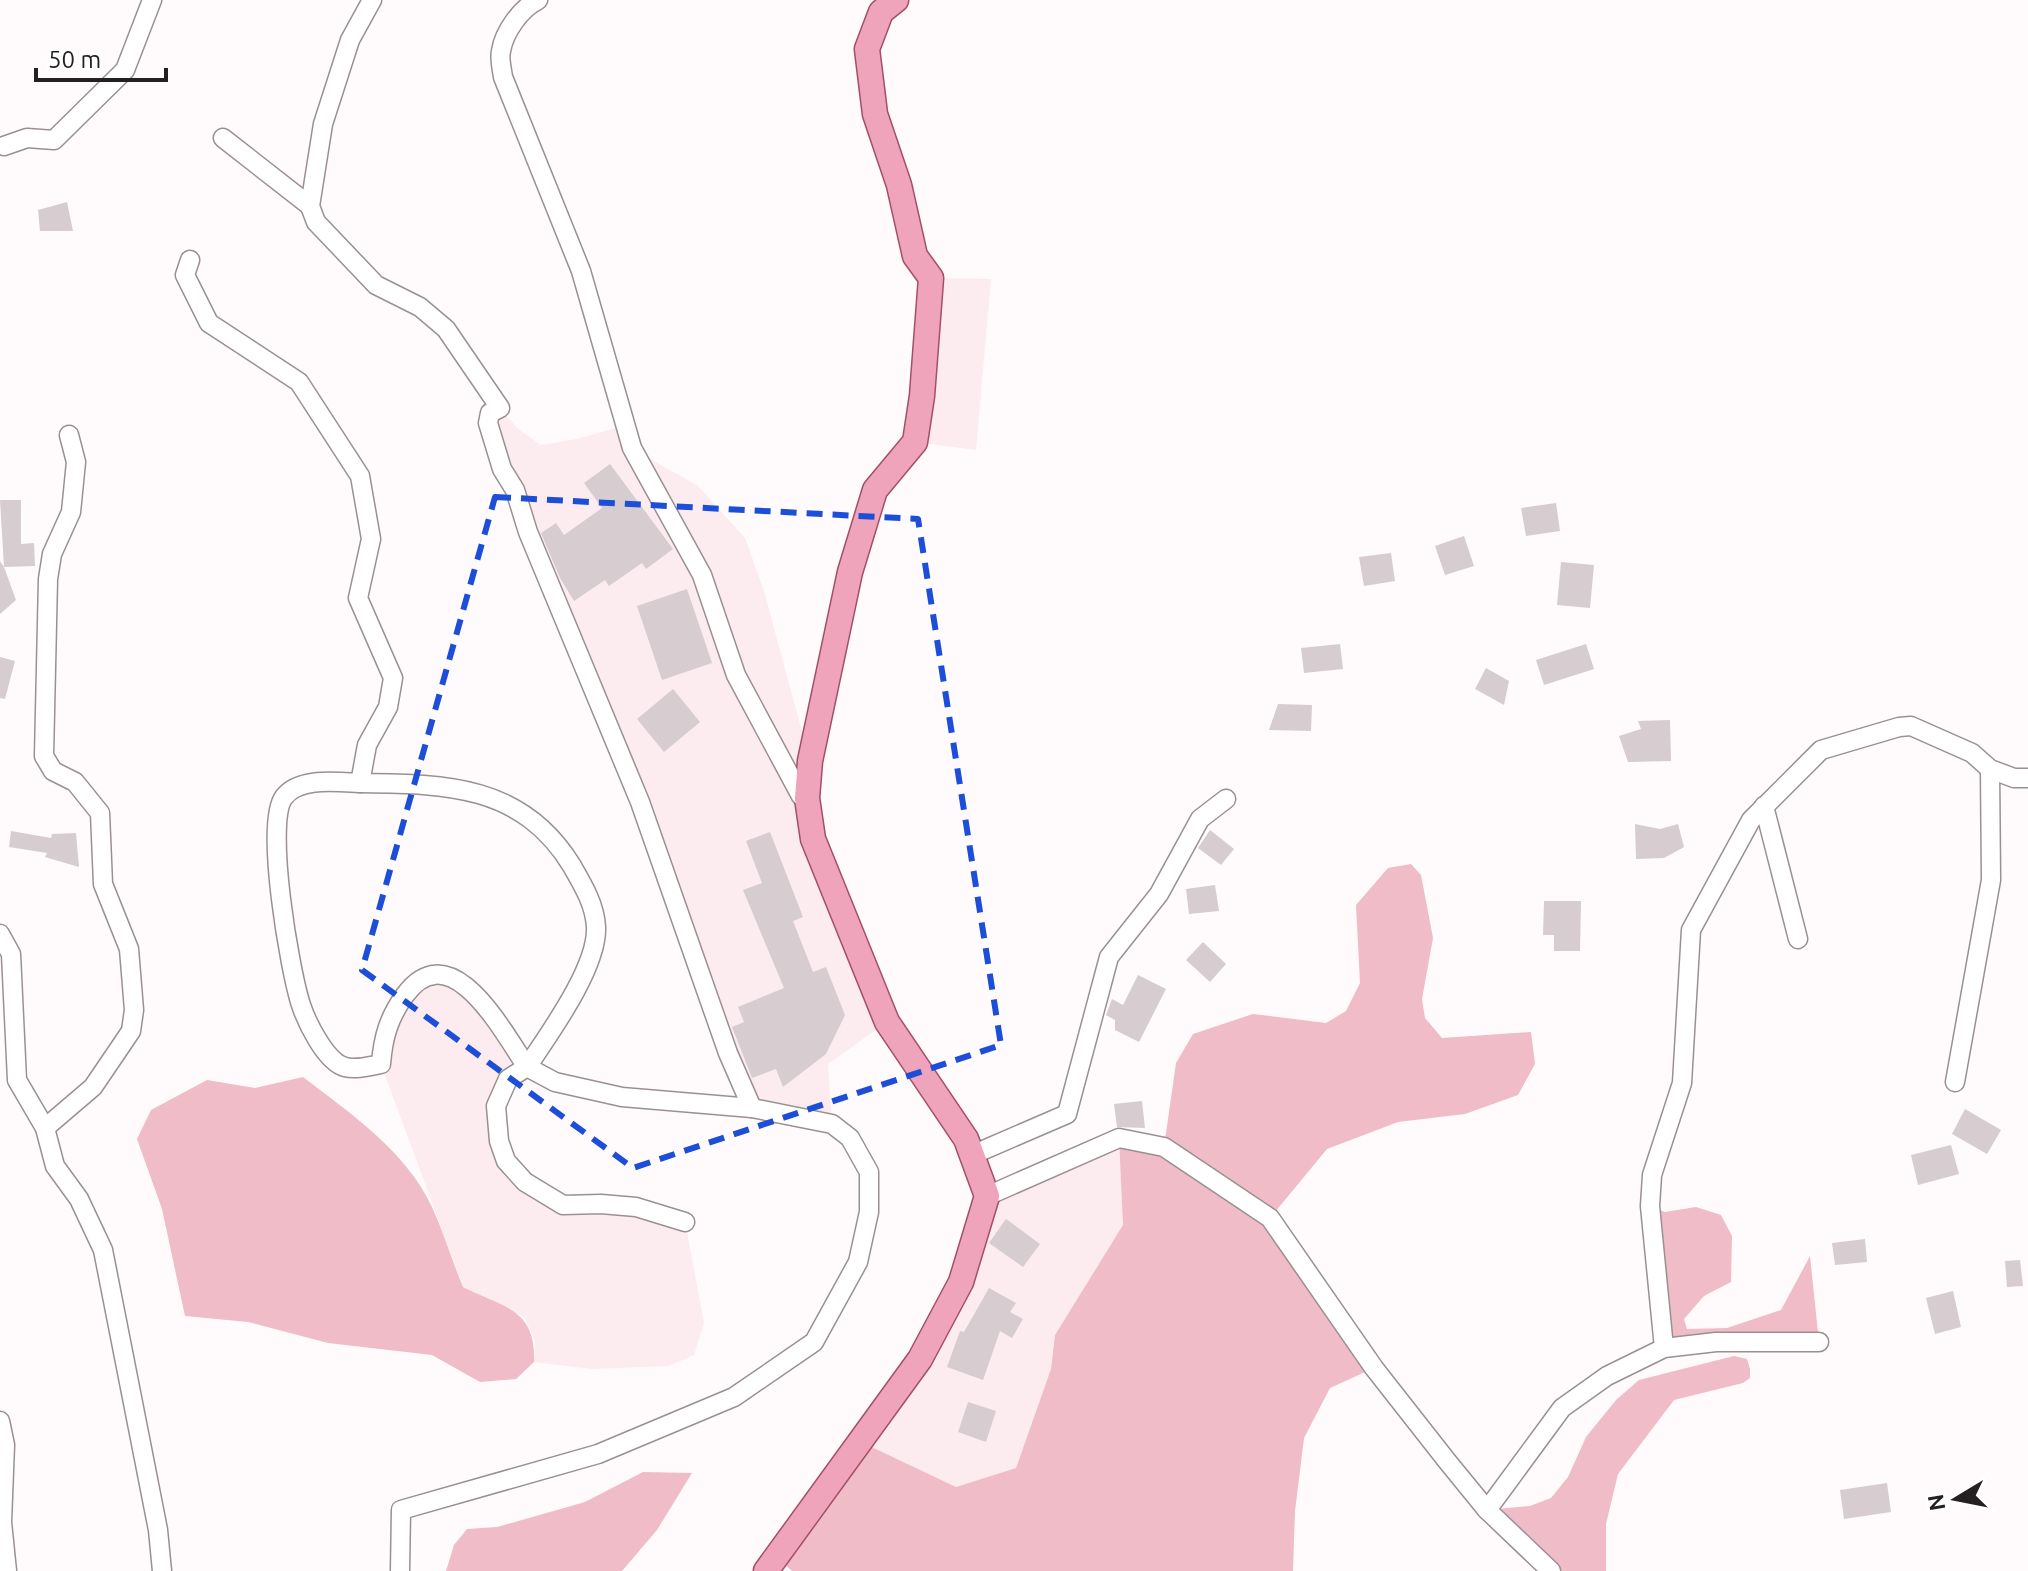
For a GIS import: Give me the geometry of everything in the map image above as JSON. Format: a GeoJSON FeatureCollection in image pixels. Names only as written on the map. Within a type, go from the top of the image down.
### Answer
{"type":"FeatureCollection","features":[{"type":"Feature","properties":{"kind":"main road"},"geometry":{"type":"LineString","coordinates":[[766,1571],[920,1359],[961,1282],[987,1196],[966,1139],[887,1022],[813,839],[807,798],[810,761],[850,572],[875,490],[915,442],[922,396],[931,278],[915,256],[899,185],[875,114],[867,49],[881,12],[896,0]]}},
{"type":"Feature","properties":{"kind":"street"},"geometry":{"type":"LineString","coordinates":[[4,146],[27,138],[54,140],[125,70],[152,0]]}},
{"type":"Feature","properties":{"kind":"street"},"geometry":{"type":"LineString","coordinates":[[372,0],[350,40],[323,124],[310,206],[316,222],[376,285],[420,307],[446,329],[500,408],[490,413],[488,423],[502,469],[515,490],[533,545],[640,802],[728,1053],[752,1108]]}},
{"type":"Feature","properties":{"kind":"street"},"geometry":{"type":"LineString","coordinates":[[538,0],[530,4],[512,24],[501,51],[503,77],[581,271],[632,448],[702,575],[736,675],[801,796],[807,798]]}},
{"type":"Feature","properties":{"kind":"street"},"geometry":{"type":"LineString","coordinates":[[223,138],[310,206]]}},
{"type":"Feature","properties":{"kind":"street"},"geometry":{"type":"LineString","coordinates":[[190,260],[185,275],[209,323],[299,382],[360,476],[371,539],[358,598],[393,678],[388,707],[367,745],[360,783]]}},
{"type":"Feature","properties":{"kind":"street"},"geometry":{"type":"LineString","coordinates":[[45,1128],[93,1087],[131,1031],[134,1010],[129,949],[103,884],[100,813],[75,782],[53,771],[44,756],[48,579],[52,554],[71,512],[76,462],[69,435]]}},
{"type":"Feature","properties":{"kind":"street"},"geometry":{"type":"LineString","coordinates":[[1664,1348],[1650,1206],[1652,1175],[1682,1083],[1691,930],[1751,820],[1821,750],[1899,727],[1911,726],[1972,753],[1990,769],[2014,778],[2028,778]]}},
{"type":"Feature","properties":{"kind":"street"},"geometry":{"type":"LineString","coordinates":[[1955,1082],[1991,880],[1990,769]]}},
{"type":"Feature","properties":{"kind":"street"},"geometry":{"type":"LineString","coordinates":[[400,1571],[401,1510],[598,1454],[734,1397],[814,1342],[858,1262],[869,1212],[869,1172],[850,1138],[832,1124],[752,1108],[622,1097],[555,1082],[527,1067],[483,1002],[458,981],[441,974],[425,976],[413,985],[401,1001],[389,1021],[382,1045],[381,1064],[345,1067],[331,1059],[307,1023],[291,970],[281,897],[278,808],[285,795],[299,787],[321,782],[448,786],[484,793],[530,818],[567,858],[588,892],[596,929],[579,985],[527,1067],[508,1079],[496,1106],[499,1141],[506,1161],[525,1182],[563,1205],[636,1207],[685,1222]]}},
{"type":"Feature","properties":{"kind":"street"},"geometry":{"type":"LineString","coordinates":[[972,1155],[1067,1114],[1109,957],[1159,894],[1200,819],[1226,799]]}},
{"type":"Feature","properties":{"kind":"street"},"geometry":{"type":"LineString","coordinates":[[1764,806],[1798,939]]}},
{"type":"Feature","properties":{"kind":"street"},"geometry":{"type":"LineString","coordinates":[[0,934],[11,954],[15,984],[17,1080],[45,1128],[55,1166],[79,1199],[103,1250],[158,1530],[162,1571]]}},
{"type":"Feature","properties":{"kind":"street"},"geometry":{"type":"LineString","coordinates":[[987,1196],[1119,1138],[1164,1147],[1270,1218],[1374,1368],[1487,1510],[1551,1571]]}},
{"type":"Feature","properties":{"kind":"street"},"geometry":{"type":"LineString","coordinates":[[1487,1510],[1562,1408],[1607,1376],[1664,1348],[1716,1342],[1819,1342]]}},
{"type":"Feature","properties":{"kind":"street"},"geometry":{"type":"LineString","coordinates":[[0,1421],[5,1445],[2,1522],[7,1571]]}},
{"type":"Feature","properties":{"kind":"highlighted area"},"geometry":{"type":"Polygon","coordinates":[[[495,497],[918,519],[1001,1045],[633,1168],[362,970],[495,497]]]}},
{"type":"Feature","properties":{"kind":"shaded area"},"geometry":{"type":"Polygon","coordinates":[[[931,278],[991,279],[976,450],[915,442],[931,278]]]}},
{"type":"Feature","properties":{"kind":"shaded area"},"geometry":{"type":"Polygon","coordinates":[[[500,408],[518,429],[541,445],[577,439],[630,424],[641,454],[697,485],[745,538],[764,591],[810,761],[813,839],[887,1022],[828,1064],[832,1124],[752,1108],[490,413],[500,408]]]}},
{"type":"Feature","properties":{"kind":"shaded area"},"geometry":{"type":"Polygon","coordinates":[[[1411,864],[1421,875],[1433,938],[1422,999],[1425,1018],[1442,1038],[1531,1032],[1535,1064],[1518,1095],[1465,1114],[1398,1122],[1327,1149],[1270,1218],[1374,1368],[1330,1388],[1304,1438],[1295,1511],[1293,1571],[792,1571],[775,1555],[859,1441],[956,1487],[1016,1468],[1051,1369],[1055,1335],[1123,1225],[1119,1138],[1164,1147],[1176,1063],[1193,1034],[1253,1014],[1326,1023],[1346,1011],[1360,983],[1356,905],[1388,868],[1411,864]]]}},
{"type":"Feature","properties":{"kind":"shaded area"},"geometry":{"type":"Polygon","coordinates":[[[458,981],[527,1067],[496,1106],[506,1161],[563,1205],[685,1222],[704,1323],[694,1355],[669,1366],[592,1369],[534,1362],[535,1341],[524,1317],[463,1287],[381,1064],[413,985],[458,981]]]}},
{"type":"Feature","properties":{"kind":"shaded area"},"geometry":{"type":"Polygon","coordinates":[[[303,1077],[375,1134],[407,1168],[432,1207],[463,1287],[515,1312],[523,1320],[530,1330],[534,1362],[516,1379],[480,1382],[432,1355],[328,1343],[248,1322],[185,1316],[162,1209],[137,1139],[151,1110],[207,1080],[255,1088],[303,1077]]]}},
{"type":"Feature","properties":{"kind":"shaded area"},"geometry":{"type":"Polygon","coordinates":[[[1119,1138],[1123,1225],[1055,1335],[1051,1369],[1016,1468],[956,1487],[859,1441],[920,1359],[987,1196],[1119,1138]]]}},
{"type":"Feature","properties":{"kind":"shaded area"},"geometry":{"type":"Polygon","coordinates":[[[1650,1206],[1665,1212],[1696,1207],[1721,1215],[1732,1236],[1731,1282],[1704,1296],[1684,1319],[1687,1329],[1727,1328],[1781,1310],[1810,1256],[1819,1342],[1664,1348],[1650,1206]]]}},
{"type":"Feature","properties":{"kind":"shaded area"},"geometry":{"type":"Polygon","coordinates":[[[1734,1356],[1747,1359],[1750,1378],[1743,1383],[1674,1400],[1618,1474],[1606,1524],[1606,1571],[1551,1571],[1487,1510],[1530,1506],[1551,1498],[1568,1477],[1586,1437],[1616,1400],[1639,1380],[1734,1356]]]}},
{"type":"Feature","properties":{"kind":"shaded area"},"geometry":{"type":"Polygon","coordinates":[[[643,1472],[692,1473],[657,1530],[622,1571],[446,1571],[454,1545],[467,1529],[497,1527],[585,1502],[643,1472]]]}},
{"type":"Feature","properties":{"kind":"building"},"geometry":{"type":"Polygon","coordinates":[[[67,202],[73,231],[40,231],[38,210],[67,202]]]}},
{"type":"Feature","properties":{"kind":"building"},"geometry":{"type":"Polygon","coordinates":[[[610,464],[673,549],[646,569],[642,563],[609,586],[605,580],[574,601],[560,578],[541,533],[556,523],[564,535],[602,508],[584,483],[610,464]]]}},
{"type":"Feature","properties":{"kind":"building"},"geometry":{"type":"Polygon","coordinates":[[[0,500],[21,500],[21,544],[34,543],[35,566],[4,567],[0,500]]]}},
{"type":"Feature","properties":{"kind":"building"},"geometry":{"type":"Polygon","coordinates":[[[1556,503],[1560,531],[1526,536],[1521,508],[1556,503]]]}},
{"type":"Feature","properties":{"kind":"building"},"geometry":{"type":"Polygon","coordinates":[[[1464,536],[1474,566],[1445,575],[1435,546],[1464,536]]]}},
{"type":"Feature","properties":{"kind":"building"},"geometry":{"type":"Polygon","coordinates":[[[1391,553],[1395,581],[1364,586],[1359,557],[1391,553]]]}},
{"type":"Feature","properties":{"kind":"building"},"geometry":{"type":"Polygon","coordinates":[[[0,561],[16,600],[0,614],[0,561]]]}},
{"type":"Feature","properties":{"kind":"building"},"geometry":{"type":"Polygon","coordinates":[[[1561,562],[1594,565],[1590,608],[1557,605],[1561,562]]]}},
{"type":"Feature","properties":{"kind":"building"},"geometry":{"type":"Polygon","coordinates":[[[687,589],[712,663],[662,680],[637,606],[687,589]]]}},
{"type":"Feature","properties":{"kind":"building"},"geometry":{"type":"Polygon","coordinates":[[[1340,644],[1343,669],[1304,673],[1301,648],[1340,644]]]}},
{"type":"Feature","properties":{"kind":"building"},"geometry":{"type":"Polygon","coordinates":[[[1586,644],[1594,669],[1544,685],[1536,660],[1586,644]]]}},
{"type":"Feature","properties":{"kind":"building"},"geometry":{"type":"Polygon","coordinates":[[[0,657],[15,661],[5,699],[0,698],[0,657]]]}},
{"type":"Feature","properties":{"kind":"building"},"geometry":{"type":"Polygon","coordinates":[[[1486,668],[1509,681],[1504,705],[1475,689],[1486,668]]]}},
{"type":"Feature","properties":{"kind":"building"},"geometry":{"type":"Polygon","coordinates":[[[673,689],[700,722],[664,752],[637,719],[673,689]]]}},
{"type":"Feature","properties":{"kind":"building"},"geometry":{"type":"Polygon","coordinates":[[[1278,704],[1312,705],[1311,731],[1269,730],[1278,704]]]}},
{"type":"Feature","properties":{"kind":"building"},"geometry":{"type":"Polygon","coordinates":[[[1670,720],[1671,761],[1628,762],[1619,736],[1641,729],[1638,721],[1670,720]]]}},
{"type":"Feature","properties":{"kind":"building"},"geometry":{"type":"Polygon","coordinates":[[[1635,824],[1660,829],[1678,824],[1684,847],[1664,858],[1636,859],[1635,824]]]}},
{"type":"Feature","properties":{"kind":"building"},"geometry":{"type":"Polygon","coordinates":[[[1210,830],[1234,849],[1221,865],[1198,848],[1210,830]]]}},
{"type":"Feature","properties":{"kind":"building"},"geometry":{"type":"Polygon","coordinates":[[[11,831],[51,838],[52,834],[76,833],[79,867],[45,857],[47,853],[9,847],[11,831]]]}},
{"type":"Feature","properties":{"kind":"building"},"geometry":{"type":"Polygon","coordinates":[[[770,832],[803,917],[793,921],[813,972],[826,967],[845,1015],[826,1054],[783,1087],[776,1069],[752,1078],[732,1027],[744,1022],[738,1007],[784,988],[743,890],[762,883],[746,841],[770,832]]]}},
{"type":"Feature","properties":{"kind":"building"},"geometry":{"type":"Polygon","coordinates":[[[1215,885],[1219,911],[1189,914],[1186,889],[1215,885]]]}},
{"type":"Feature","properties":{"kind":"building"},"geometry":{"type":"Polygon","coordinates":[[[1544,901],[1581,901],[1580,951],[1554,951],[1554,935],[1543,935],[1544,901]]]}},
{"type":"Feature","properties":{"kind":"building"},"geometry":{"type":"Polygon","coordinates":[[[1203,942],[1226,964],[1210,982],[1186,960],[1203,942]]]}},
{"type":"Feature","properties":{"kind":"building"},"geometry":{"type":"Polygon","coordinates":[[[1138,975],[1166,989],[1139,1042],[1115,1030],[1115,1020],[1106,1015],[1112,999],[1123,1005],[1138,975]]]}},
{"type":"Feature","properties":{"kind":"building"},"geometry":{"type":"Polygon","coordinates":[[[1142,1101],[1145,1128],[1117,1127],[1114,1104],[1142,1101]]]}},
{"type":"Feature","properties":{"kind":"building"},"geometry":{"type":"Polygon","coordinates":[[[1965,1109],[2001,1130],[1987,1154],[1952,1134],[1965,1109]]]}},
{"type":"Feature","properties":{"kind":"building"},"geometry":{"type":"Polygon","coordinates":[[[1951,1145],[1959,1174],[1918,1185],[1911,1155],[1951,1145]]]}},
{"type":"Feature","properties":{"kind":"building"},"geometry":{"type":"Polygon","coordinates":[[[1006,1219],[1040,1244],[1023,1267],[989,1243],[1006,1219]]]}},
{"type":"Feature","properties":{"kind":"building"},"geometry":{"type":"Polygon","coordinates":[[[1865,1239],[1867,1262],[1835,1265],[1832,1243],[1865,1239]]]}},
{"type":"Feature","properties":{"kind":"building"},"geometry":{"type":"Polygon","coordinates":[[[2020,1260],[2023,1286],[2007,1287],[2005,1261],[2020,1260]]]}},
{"type":"Feature","properties":{"kind":"building"},"geometry":{"type":"Polygon","coordinates":[[[989,1288],[1016,1303],[1010,1312],[1023,1319],[1012,1338],[1000,1331],[983,1380],[947,1367],[960,1331],[964,1332],[989,1288]]]}},
{"type":"Feature","properties":{"kind":"building"},"geometry":{"type":"Polygon","coordinates":[[[1953,1291],[1961,1327],[1935,1334],[1926,1298],[1953,1291]]]}},
{"type":"Feature","properties":{"kind":"building"},"geometry":{"type":"Polygon","coordinates":[[[968,1402],[996,1411],[986,1442],[958,1432],[968,1402]]]}},
{"type":"Feature","properties":{"kind":"building"},"geometry":{"type":"Polygon","coordinates":[[[1887,1483],[1891,1512],[1844,1519],[1840,1490],[1887,1483]]]}}]}
